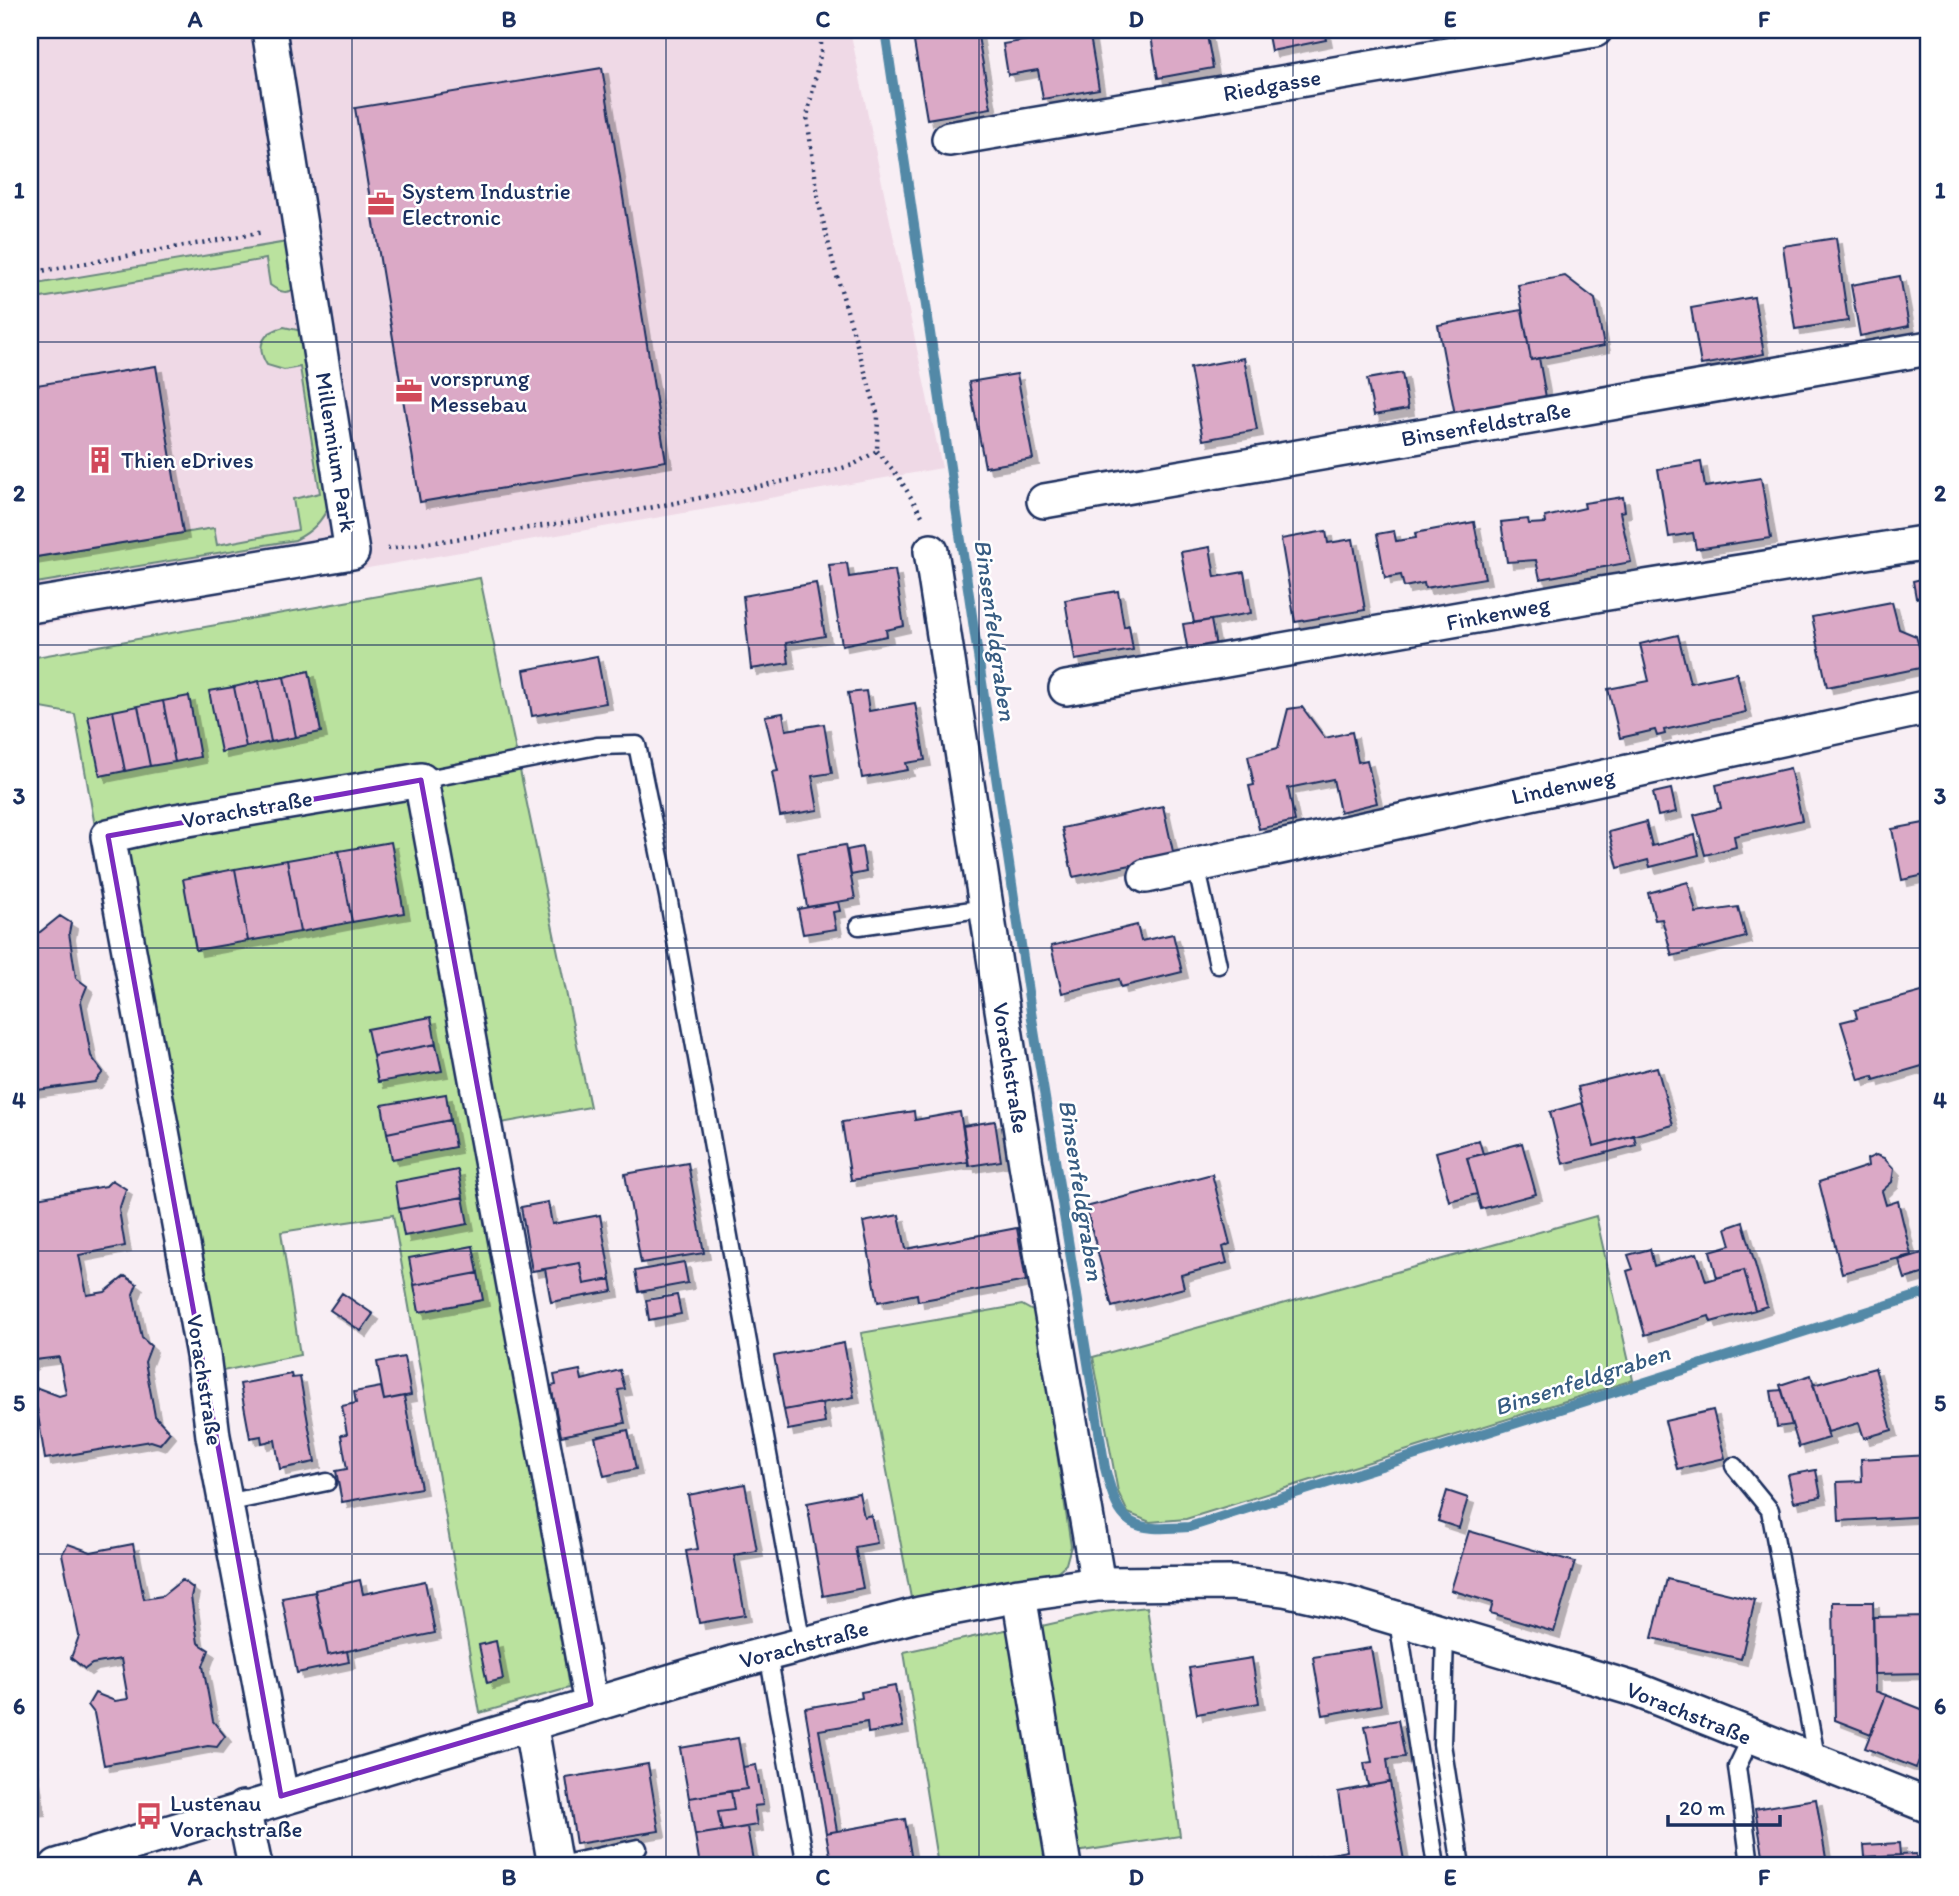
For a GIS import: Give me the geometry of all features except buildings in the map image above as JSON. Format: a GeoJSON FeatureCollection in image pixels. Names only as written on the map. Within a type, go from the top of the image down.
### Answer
{"type":"FeatureCollection","features":[{"type":"Feature","properties":{"kind":"street","name":"Millennium Park"},"geometry":{"type":"LineString","coordinates":[[30,606],[352,552],[269,30]]}},
{"type":"Feature","properties":{"kind":"street","name":"Riedgasse"},"geometry":{"type":"LineString","coordinates":[[949,139],[1595,30]]}},
{"type":"Feature","properties":{"kind":"street","name":"Binsenfeldstraße"},"geometry":{"type":"LineString","coordinates":[[1044,501],[1929,348]]}},
{"type":"Feature","properties":{"kind":"street","name":"Finkenweg"},"geometry":{"type":"LineString","coordinates":[[1066,688],[1601,594],[1929,541]]}},
{"type":"Feature","properties":{"kind":"street","name":"Vorachstraße"},"geometry":{"type":"LineString","coordinates":[[931,551],[986,908],[1098,1584]]}},
{"type":"Feature","properties":{"kind":"street","name":"Lindenweg"},"geometry":{"type":"LineString","coordinates":[[1146,876],[1929,707]]}},
{"type":"Feature","properties":{"kind":"street","name":"Vorachstraße"},"geometry":{"type":"LineString","coordinates":[[281,1796],[226,1503],[203,1355],[108,836],[170,822],[421,780]]}},
{"type":"Feature","properties":{"kind":"street"},"geometry":{"type":"LineString","coordinates":[[421,780],[590,1704]]}},
{"type":"Feature","properties":{"kind":"street","name":"Vorachstraße"},"geometry":{"type":"LineString","coordinates":[[57,1866],[281,1796],[802,1644],[920,1614],[1019,1595],[1098,1584],[1231,1583],[1284,1589],[1342,1602],[1398,1621],[1637,1690],[1751,1738],[1929,1806]]}},
{"type":"Feature","properties":{"kind":"street"},"geometry":{"type":"LineString","coordinates":[[1019,1595],[1064,1866]]}},
{"type":"Feature","properties":{"kind":"street"},"geometry":{"type":"LineString","coordinates":[[530,1722],[555,1866]]}},
{"type":"Feature","properties":{"kind":"street"},"geometry":{"type":"LineString","coordinates":[[243,1808],[255,1866]]}},
{"type":"Feature","properties":{"kind":"lane"},"geometry":{"type":"LineString","coordinates":[[421,780],[597,746],[637,745],[668,895],[802,1644]]}},
{"type":"Feature","properties":{"kind":"lane"},"geometry":{"type":"LineString","coordinates":[[1196,866],[1217,965]]}},
{"type":"Feature","properties":{"kind":"lane"},"geometry":{"type":"LineString","coordinates":[[859,926],[986,908]]}},
{"type":"Feature","properties":{"kind":"lane"},"geometry":{"type":"LineString","coordinates":[[1734,1466],[1770,1510],[1817,1763]]}},
{"type":"Feature","properties":{"kind":"lane"},"geometry":{"type":"LineString","coordinates":[[226,1503],[327,1482]]}},
{"type":"Feature","properties":{"kind":"lane"},"geometry":{"type":"LineString","coordinates":[[1398,1621],[1436,1866]]}},
{"type":"Feature","properties":{"kind":"lane"},"geometry":{"type":"LineString","coordinates":[[1445,1635],[1442,1744],[1461,1866]]}},
{"type":"Feature","properties":{"kind":"lane"},"geometry":{"type":"LineString","coordinates":[[768,1654],[806,1866]]}},
{"type":"Feature","properties":{"kind":"lane"},"geometry":{"type":"LineString","coordinates":[[1750,1864],[1737,1767],[1751,1738]]}},
{"type":"Feature","properties":{"kind":"lane"},"geometry":{"type":"LineString","coordinates":[[555,1866],[638,1848]]}},
{"type":"Feature","properties":{"kind":"path"},"geometry":{"type":"LineString","coordinates":[[821,30],[821,51],[807,117],[819,204],[878,416],[877,451],[923,513],[931,551]]}},
{"type":"Feature","properties":{"kind":"path"},"geometry":{"type":"LineString","coordinates":[[30,273],[300,225]]}},
{"type":"Feature","properties":{"kind":"path"},"geometry":{"type":"LineString","coordinates":[[352,552],[414,547],[609,516],[820,474],[853,465],[877,451]]}},
{"type":"Feature","properties":{"kind":"highlighted area"},"geometry":{"type":"Polygon","coordinates":[[[421,780],[591,1704],[281,1796],[108,836],[421,780]]]}},
{"type":"Feature","properties":{"kind":"shaded area"},"geometry":{"type":"Polygon","coordinates":[[[30,30],[850,30],[942,468],[30,627],[30,30]]]}},
{"type":"Feature","properties":{"kind":"green space"},"geometry":{"type":"Polygon","coordinates":[[[293,241],[299,286],[287,292],[270,285],[266,259],[30,300],[30,285],[293,241]]]}},
{"type":"Feature","properties":{"kind":"green space"},"geometry":{"type":"Polygon","coordinates":[[[284,327],[302,331],[331,502],[316,525],[295,540],[30,584],[30,558],[214,528],[217,545],[298,530],[293,499],[320,493],[300,367],[284,370],[267,365],[263,358],[262,346],[266,336],[284,327]]]}},
{"type":"Feature","properties":{"kind":"green space"},"geometry":{"type":"Polygon","coordinates":[[[480,578],[590,1107],[479,1127],[569,1688],[480,1713],[393,1215],[281,1232],[300,1355],[193,1377],[75,714],[30,706],[30,658],[480,578]]]}},
{"type":"Feature","properties":{"kind":"green space"},"geometry":{"type":"Polygon","coordinates":[[[1596,1216],[1633,1380],[1186,1519],[1150,1522],[1128,1513],[1118,1492],[1093,1357],[1596,1216]]]}},
{"type":"Feature","properties":{"kind":"green space"},"geometry":{"type":"Polygon","coordinates":[[[1022,1305],[1036,1313],[1071,1546],[1066,1564],[1057,1572],[911,1598],[861,1333],[1022,1305]]]}},
{"type":"Feature","properties":{"kind":"green space"},"geometry":{"type":"Polygon","coordinates":[[[1147,1607],[1180,1836],[1076,1852],[1037,1627],[1104,1612],[1147,1607]]]}},
{"type":"Feature","properties":{"kind":"green space"},"geometry":{"type":"Polygon","coordinates":[[[1010,1629],[1049,1866],[938,1866],[904,1652],[1010,1629]]]}},
{"type":"Feature","properties":{"kind":"waterway","name":"Binsenfeldgraben"},"geometry":{"type":"LineString","coordinates":[[885,30],[1031,1012],[1105,1468],[1110,1488],[1123,1514],[1130,1522],[1140,1526],[1189,1527],[1929,1292]]}},
{"type":"Feature","properties":{"kind":"place","name":"System Industrie Electronic"},"geometry":{"type":"Point","coordinates":[381,204]}},
{"type":"Feature","properties":{"kind":"place","name":"vorsprung Messebau"},"geometry":{"type":"Point","coordinates":[409,391]}},
{"type":"Feature","properties":{"kind":"place","name":"Thien eDrives"},"geometry":{"type":"Point","coordinates":[100,460]}},
{"type":"Feature","properties":{"kind":"place","name":"Lustenau Vorachstraße"},"geometry":{"type":"Point","coordinates":[149,1816]}}]}
